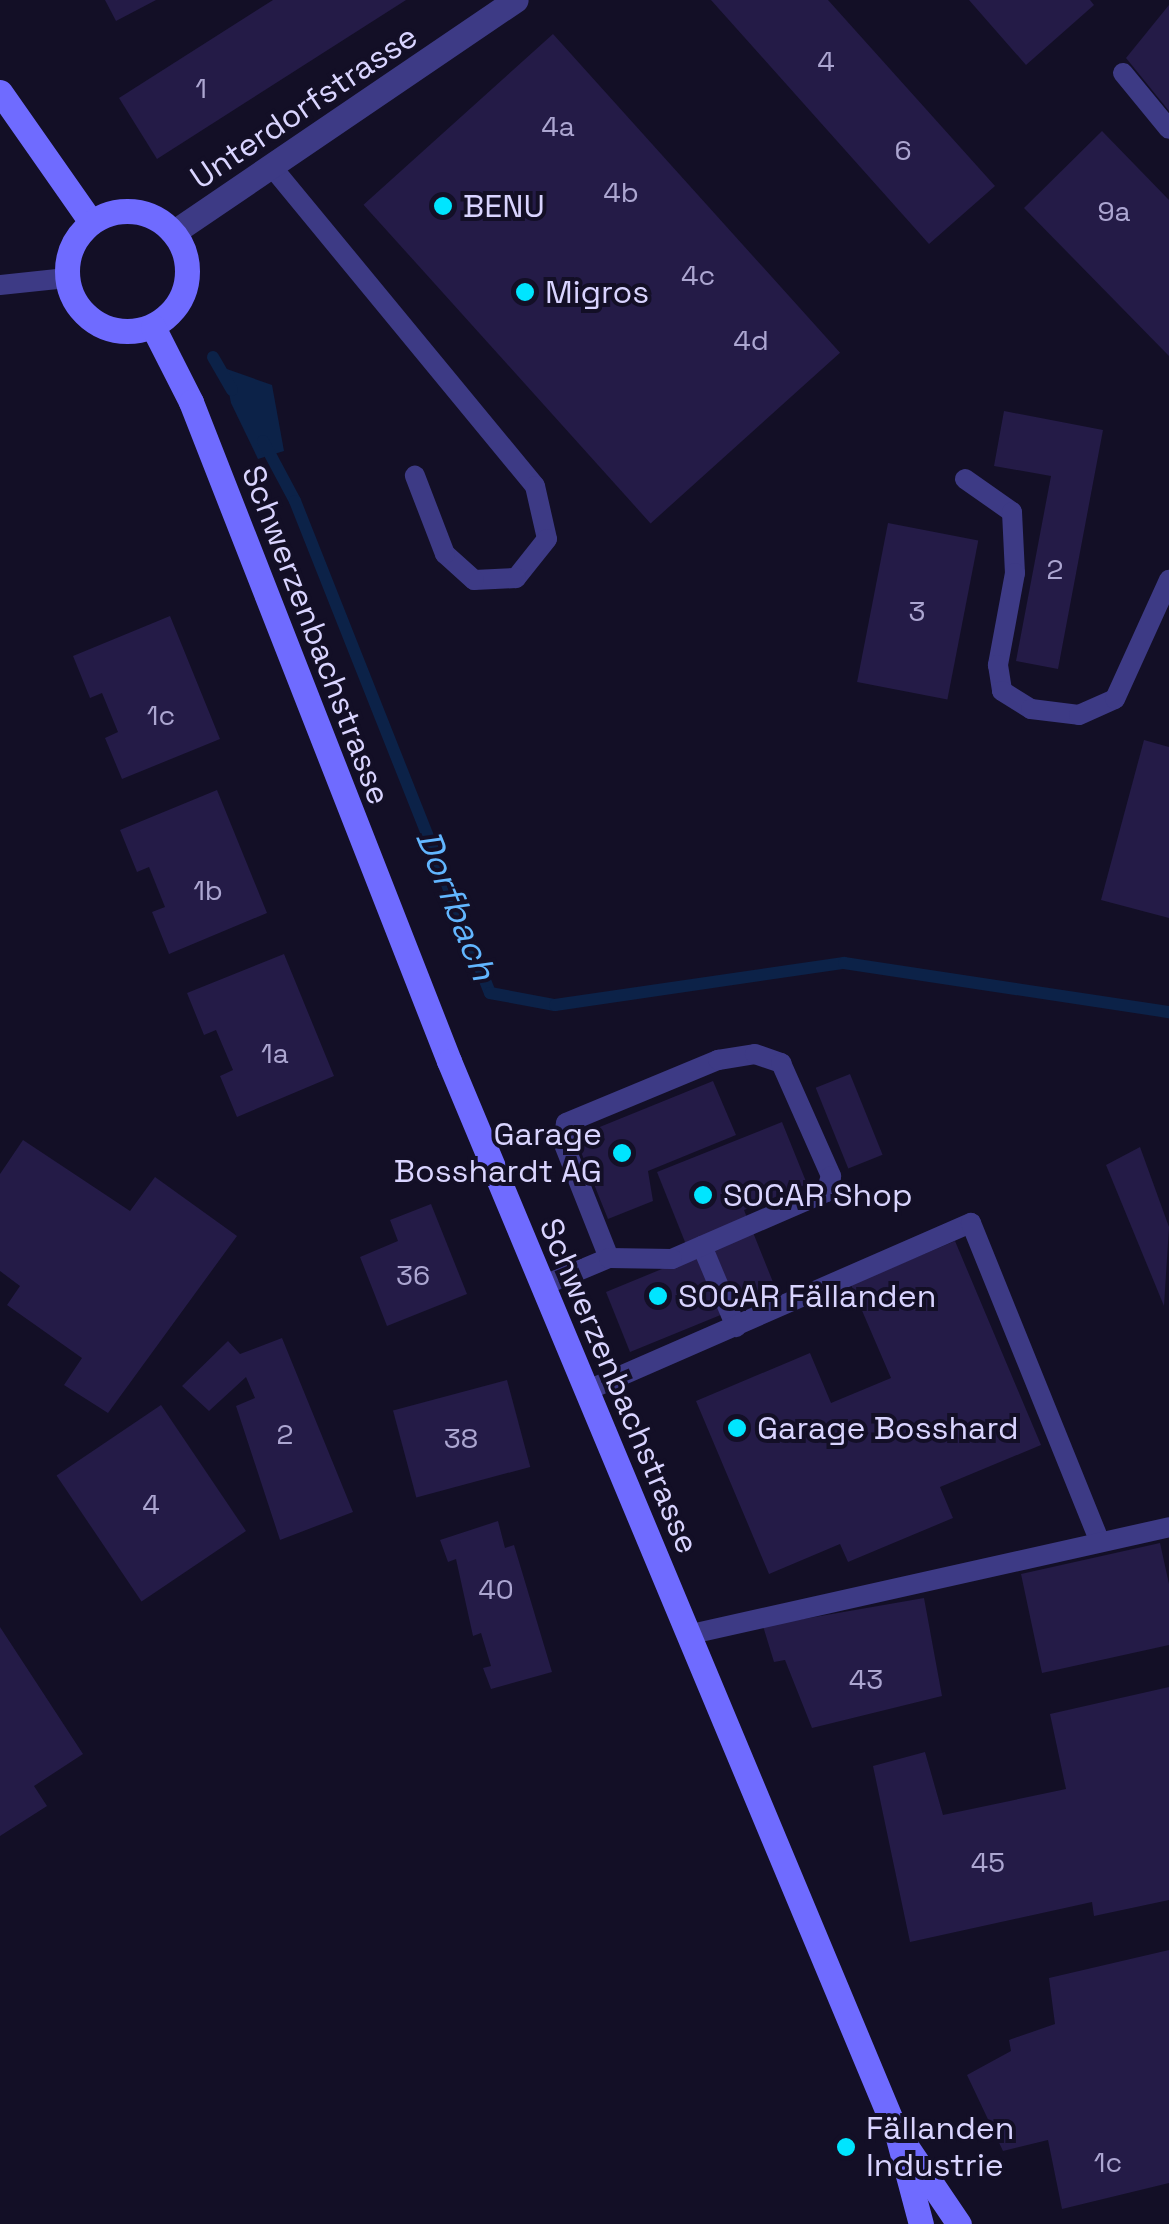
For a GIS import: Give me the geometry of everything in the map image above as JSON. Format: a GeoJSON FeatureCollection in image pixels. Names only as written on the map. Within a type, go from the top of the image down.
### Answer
{"type":"FeatureCollection","features":[{"type":"Feature","properties":{"kind":"main road"},"geometry":{"type":"LineString","coordinates":[[0,92],[91,222]]}},
{"type":"Feature","properties":{"kind":"main road"},"geometry":{"type":"LineString","coordinates":[[126,210],[161,220],[174,232],[186,252],[184,296],[152,327],[130,332],[88,318],[67,278],[72,247],[91,222],[126,210]]}},
{"type":"Feature","properties":{"kind":"main road","name":"Schwerzenbachstrasse"},"geometry":{"type":"LineString","coordinates":[[152,327],[191,402],[542,1286],[897,2134],[921,2224]]}},
{"type":"Feature","properties":{"kind":"main road","name":"Schwerzenbachstrasse"},"geometry":{"type":"LineString","coordinates":[[897,2134],[959,2224]]}},
{"type":"Feature","properties":{"kind":"street","name":"Unterdorfstrasse"},"geometry":{"type":"LineString","coordinates":[[174,232],[516,0]]}},
{"type":"Feature","properties":{"kind":"lane"},"geometry":{"type":"LineString","coordinates":[[1124,73],[1169,129]]}},
{"type":"Feature","properties":{"kind":"lane"},"geometry":{"type":"LineString","coordinates":[[272,168],[536,486],[548,539],[516,578],[474,580],[445,554],[414,476]]}},
{"type":"Feature","properties":{"kind":"lane"},"geometry":{"type":"LineString","coordinates":[[0,285],[67,278]]}},
{"type":"Feature","properties":{"kind":"lane"},"geometry":{"type":"LineString","coordinates":[[965,479],[1012,512],[1014,573],[998,665],[1002,692],[1031,709],[1079,715],[1115,699],[1169,580]]}},
{"type":"Feature","properties":{"kind":"lane"},"geometry":{"type":"LineString","coordinates":[[542,1286],[609,1258],[659,1261],[820,1197],[831,1185],[789,1076],[764,1055],[718,1060],[562,1128],[609,1258]]}},
{"type":"Feature","properties":{"kind":"lane"},"geometry":{"type":"LineString","coordinates":[[586,1391],[971,1223],[1100,1542]]}},
{"type":"Feature","properties":{"kind":"lane"},"geometry":{"type":"LineString","coordinates":[[702,1246],[736,1326]]}},
{"type":"Feature","properties":{"kind":"lane"},"geometry":{"type":"LineString","coordinates":[[687,1635],[1169,1527]]}},
{"type":"Feature","properties":{"kind":"water"},"geometry":{"type":"Polygon","coordinates":[[[224,368],[272,385],[284,451],[258,459],[231,403],[224,368]]]}},
{"type":"Feature","properties":{"kind":"building"},"geometry":{"type":"Polygon","coordinates":[[[105,0],[156,0],[116,21],[105,0]]]}},
{"type":"Feature","properties":{"kind":"building"},"geometry":{"type":"Polygon","coordinates":[[[273,0],[406,0],[157,159],[119,98],[273,0]]]}},
{"type":"Feature","properties":{"kind":"building"},"geometry":{"type":"Polygon","coordinates":[[[711,0],[828,0],[995,186],[929,244],[711,0]]]}},
{"type":"Feature","properties":{"kind":"building"},"geometry":{"type":"Polygon","coordinates":[[[969,0],[1090,0],[1094,5],[1026,65],[969,0]]]}},
{"type":"Feature","properties":{"kind":"building"},"geometry":{"type":"Polygon","coordinates":[[[1169,5],[1169,111],[1126,58],[1169,5]]]}},
{"type":"Feature","properties":{"kind":"building"},"geometry":{"type":"Polygon","coordinates":[[[553,34],[840,353],[651,523],[363,205],[553,34]]]}},
{"type":"Feature","properties":{"kind":"building"},"geometry":{"type":"Polygon","coordinates":[[[1102,131],[1169,200],[1169,356],[1024,208],[1102,131]]]}},
{"type":"Feature","properties":{"kind":"building"},"geometry":{"type":"Polygon","coordinates":[[[1004,411],[1103,430],[1058,669],[1016,661],[1051,476],[994,466],[1004,411]]]}},
{"type":"Feature","properties":{"kind":"building"},"geometry":{"type":"Polygon","coordinates":[[[888,523],[978,541],[947,700],[857,682],[888,523]]]}},
{"type":"Feature","properties":{"kind":"building"},"geometry":{"type":"Polygon","coordinates":[[[170,616],[220,739],[122,779],[105,738],[118,732],[102,693],[90,698],[73,656],[170,616]]]}},
{"type":"Feature","properties":{"kind":"building"},"geometry":{"type":"Polygon","coordinates":[[[1144,740],[1169,747],[1169,918],[1101,900],[1144,740]]]}},
{"type":"Feature","properties":{"kind":"building"},"geometry":{"type":"Polygon","coordinates":[[[217,790],[267,913],[169,954],[152,912],[165,907],[149,867],[137,872],[120,830],[217,790]]]}},
{"type":"Feature","properties":{"kind":"building"},"geometry":{"type":"Polygon","coordinates":[[[284,954],[334,1076],[237,1117],[220,1076],[233,1070],[216,1030],[204,1035],[187,993],[284,954]]]}},
{"type":"Feature","properties":{"kind":"building"},"geometry":{"type":"Polygon","coordinates":[[[850,1074],[883,1155],[848,1169],[816,1088],[850,1074]]]}},
{"type":"Feature","properties":{"kind":"building"},"geometry":{"type":"Polygon","coordinates":[[[713,1081],[736,1135],[648,1171],[653,1201],[608,1219],[575,1137],[713,1081]]]}},
{"type":"Feature","properties":{"kind":"building"},"geometry":{"type":"Polygon","coordinates":[[[782,1122],[807,1184],[744,1210],[777,1292],[630,1352],[606,1292],[691,1257],[657,1172],[782,1122]]]}},
{"type":"Feature","properties":{"kind":"building"},"geometry":{"type":"Polygon","coordinates":[[[23,1140],[130,1211],[155,1177],[237,1236],[108,1413],[64,1385],[82,1358],[7,1305],[20,1286],[0,1271],[0,1174],[23,1140]]]}},
{"type":"Feature","properties":{"kind":"building"},"geometry":{"type":"Polygon","coordinates":[[[1140,1147],[1169,1227],[1164,1306],[1106,1165],[1140,1147]]]}},
{"type":"Feature","properties":{"kind":"building"},"geometry":{"type":"Polygon","coordinates":[[[431,1204],[467,1294],[387,1326],[360,1257],[398,1241],[390,1220],[431,1204]]]}},
{"type":"Feature","properties":{"kind":"building"},"geometry":{"type":"Polygon","coordinates":[[[955,1241],[1041,1445],[940,1487],[953,1518],[848,1562],[840,1544],[769,1574],[696,1401],[810,1353],[831,1403],[891,1378],[851,1285],[955,1241]]]}},
{"type":"Feature","properties":{"kind":"building"},"geometry":{"type":"Polygon","coordinates":[[[282,1338],[353,1512],[280,1540],[236,1406],[255,1398],[246,1377],[209,1411],[182,1386],[228,1341],[240,1354],[282,1338]]]}},
{"type":"Feature","properties":{"kind":"building"},"geometry":{"type":"Polygon","coordinates":[[[507,1380],[530,1467],[416,1497],[393,1411],[507,1380]]]}},
{"type":"Feature","properties":{"kind":"building"},"geometry":{"type":"Polygon","coordinates":[[[161,1405],[246,1531],[142,1601],[57,1475],[161,1405]]]}},
{"type":"Feature","properties":{"kind":"building"},"geometry":{"type":"Polygon","coordinates":[[[498,1521],[505,1548],[514,1545],[552,1672],[491,1689],[483,1668],[491,1666],[481,1633],[473,1636],[456,1559],[448,1562],[440,1540],[498,1521]]]}},
{"type":"Feature","properties":{"kind":"building"},"geometry":{"type":"Polygon","coordinates":[[[1160,1543],[1169,1584],[1169,1645],[1042,1673],[1021,1574],[1160,1543]]]}},
{"type":"Feature","properties":{"kind":"building"},"geometry":{"type":"Polygon","coordinates":[[[924,1598],[942,1696],[812,1728],[785,1660],[774,1662],[763,1626],[924,1598]]]}},
{"type":"Feature","properties":{"kind":"building"},"geometry":{"type":"Polygon","coordinates":[[[0,1627],[83,1754],[34,1786],[47,1806],[0,1836],[0,1627]]]}},
{"type":"Feature","properties":{"kind":"building"},"geometry":{"type":"Polygon","coordinates":[[[1169,1687],[1169,1900],[1094,1916],[1092,1902],[910,1942],[873,1766],[925,1752],[943,1815],[1066,1789],[1050,1714],[1169,1687]]]}},
{"type":"Feature","properties":{"kind":"building"},"geometry":{"type":"Polygon","coordinates":[[[1169,1950],[1169,2183],[1062,2209],[1048,2140],[1003,2151],[967,2075],[1011,2051],[1009,2040],[1055,2024],[1049,1978],[1169,1950]]]}},
{"type":"Feature","properties":{"kind":"waterway","name":"Dorfbach"},"geometry":{"type":"LineString","coordinates":[[213,357],[232,390]]}},
{"type":"Feature","properties":{"kind":"waterway","name":"Dorfbach"},"geometry":{"type":"LineString","coordinates":[[263,441],[295,501],[490,993],[555,1005],[844,963],[1169,1012]]}},
{"type":"Feature","properties":{"kind":"place","name":"BENU"},"geometry":{"type":"Point","coordinates":[443,206]}},
{"type":"Feature","properties":{"kind":"place","name":"Migros"},"geometry":{"type":"Point","coordinates":[525,292]}},
{"type":"Feature","properties":{"kind":"place","name":"Garage Bosshardt AG"},"geometry":{"type":"Point","coordinates":[622,1153]}},
{"type":"Feature","properties":{"kind":"place","name":"SOCAR Shop"},"geometry":{"type":"Point","coordinates":[703,1195]}},
{"type":"Feature","properties":{"kind":"place","name":"SOCAR Fällanden"},"geometry":{"type":"Point","coordinates":[658,1296]}},
{"type":"Feature","properties":{"kind":"place","name":"Garage Bosshard"},"geometry":{"type":"Point","coordinates":[737,1428]}},
{"type":"Feature","properties":{"kind":"place","name":"Fällanden Industrie"},"geometry":{"type":"Point","coordinates":[846,2147]}}]}
